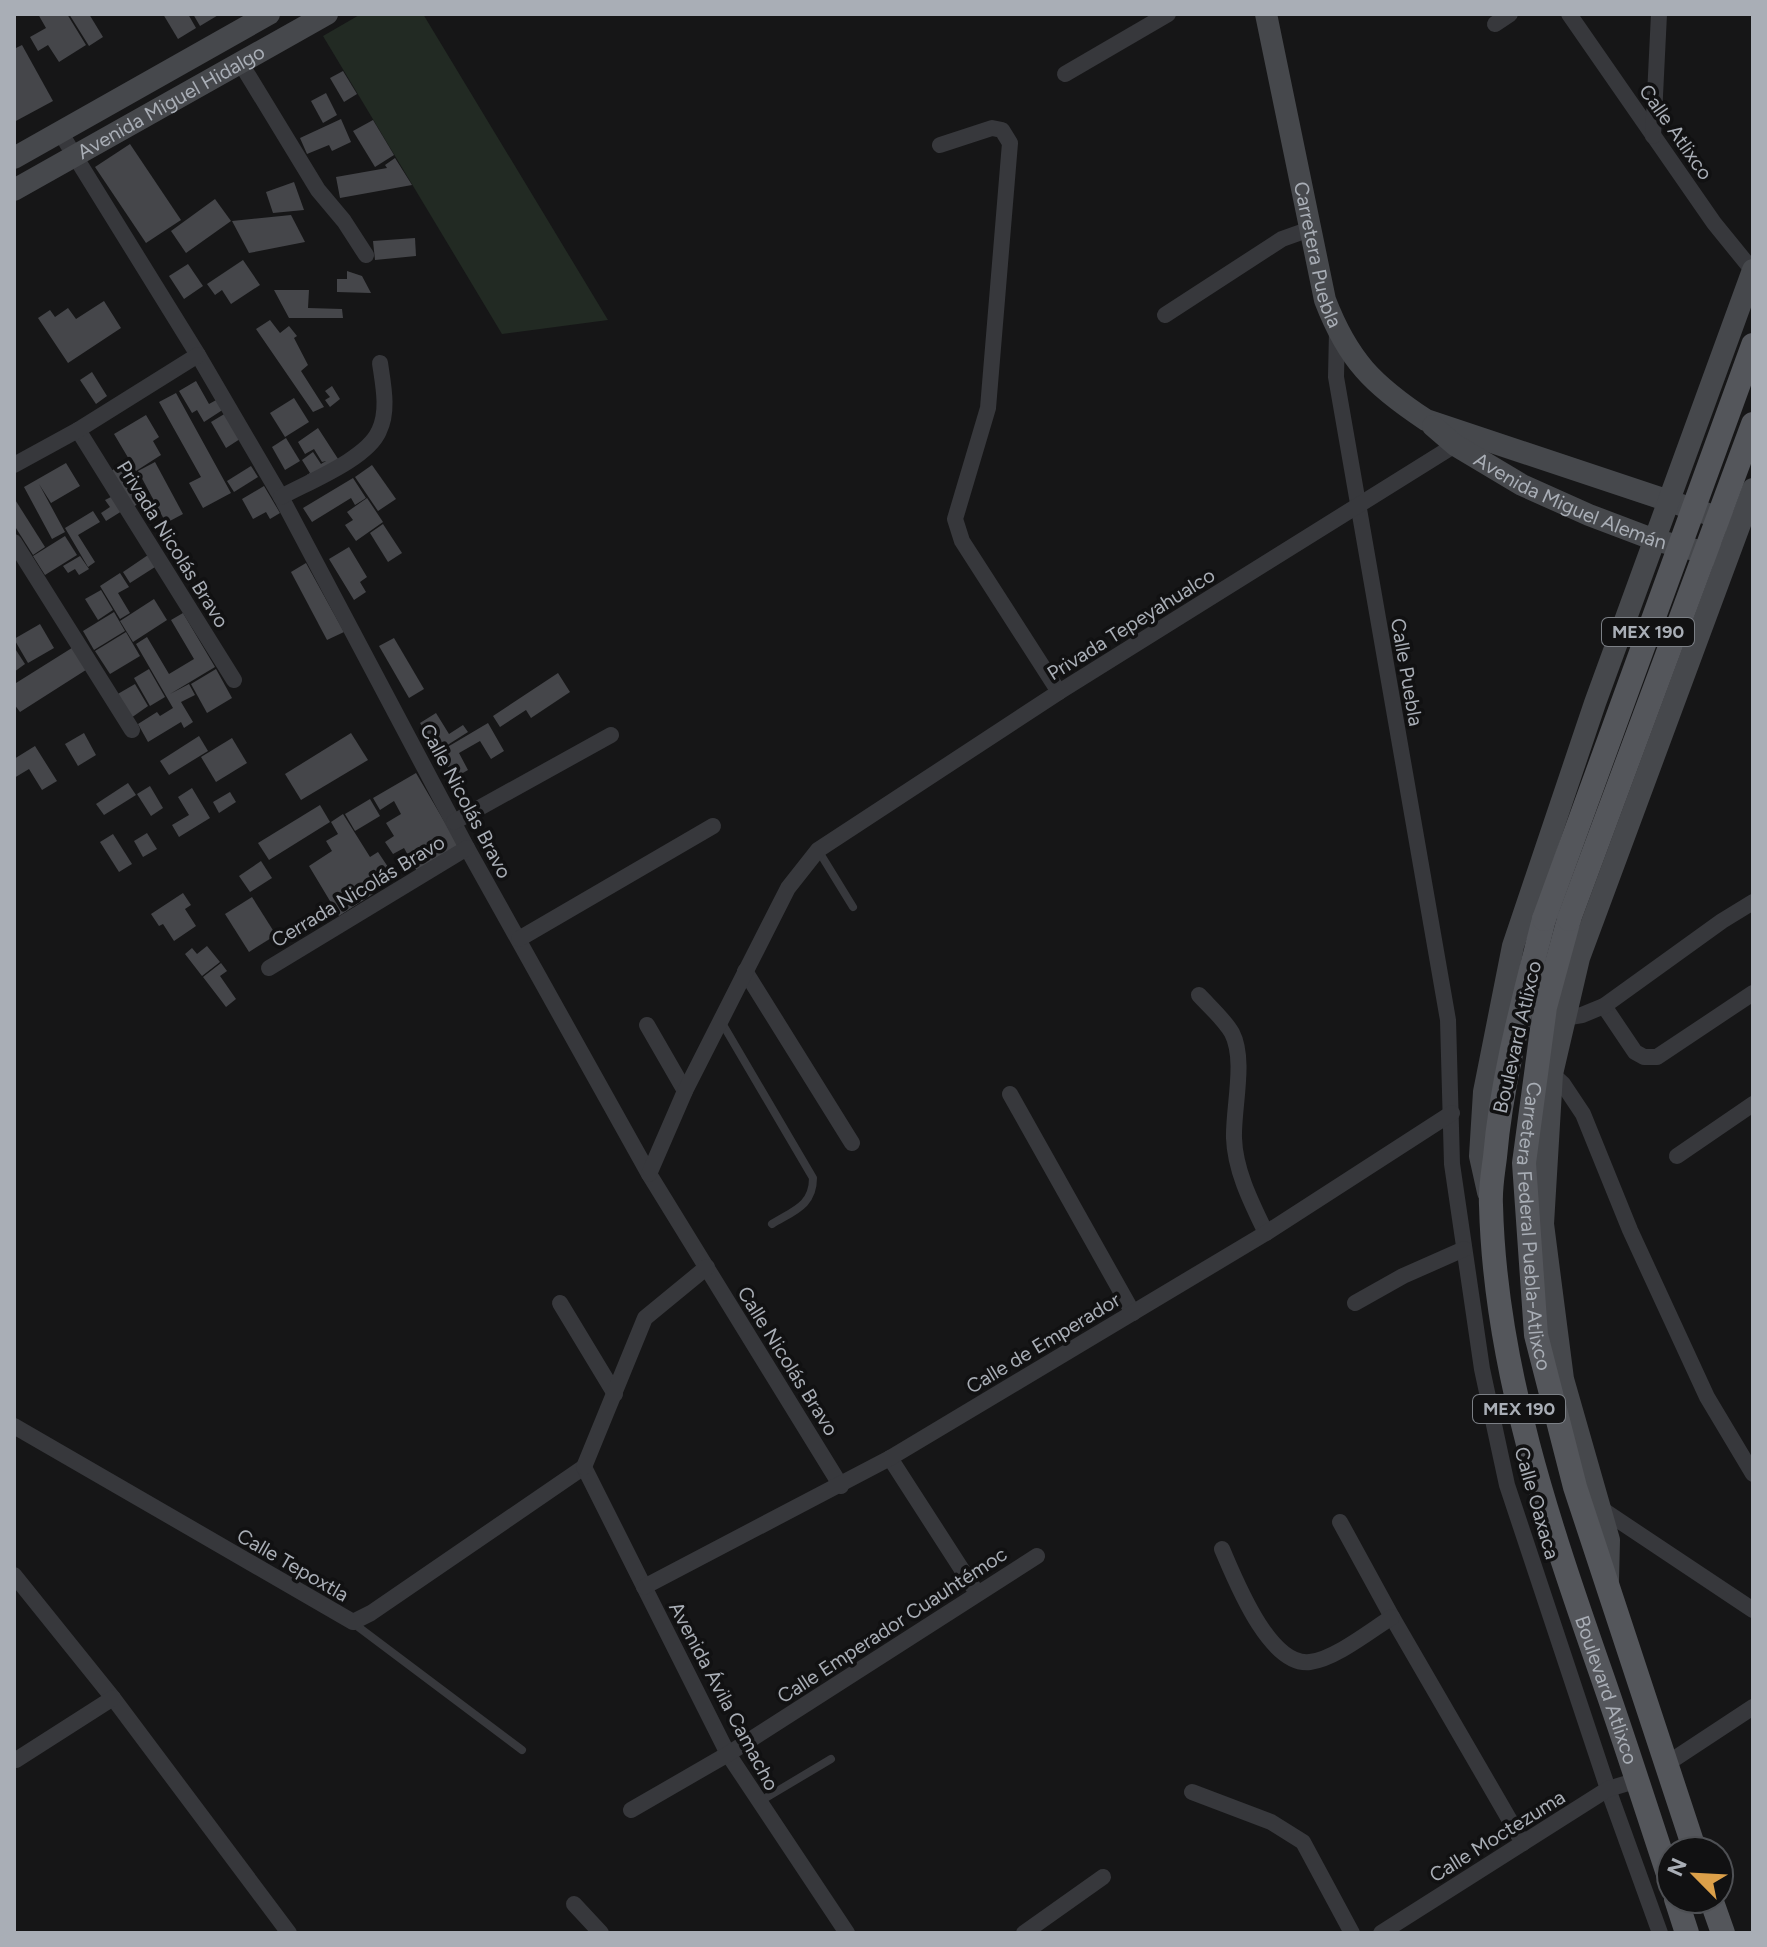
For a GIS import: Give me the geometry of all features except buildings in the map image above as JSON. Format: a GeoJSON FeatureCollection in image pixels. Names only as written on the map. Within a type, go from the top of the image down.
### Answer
{"type":"FeatureCollection","features":[{"type":"Feature","properties":{"kind":"main road","name":"Avenida Miguel Hidalgo"},"geometry":{"type":"LineString","coordinates":[[16,152],[60,132],[269,14]]}},
{"type":"Feature","properties":{"kind":"main road","name":"Avenida Miguel Hidalgo"},"geometry":{"type":"LineString","coordinates":[[14,190],[327,14]]}},
{"type":"Feature","properties":{"kind":"main road","name":"Carretera Puebla"},"geometry":{"type":"LineString","coordinates":[[1266,14],[1325,300],[1337,331],[1362,370],[1392,398],[1426,420]]}},
{"type":"Feature","properties":{"kind":"main road"},"geometry":{"type":"LineString","coordinates":[[1491,1204],[1480,1156],[1484,1092],[1513,946],[1621,632],[1753,271]]}},
{"type":"Feature","properties":{"kind":"main road","name":"Boulevard Atlixco"},"geometry":{"type":"LineString","coordinates":[[1656,1835],[1554,1536],[1521,1421],[1500,1317],[1491,1204],[1498,1118],[1509,1055],[1544,919],[1753,345]]}},
{"type":"Feature","properties":{"kind":"main road","name":"Avenida Miguel Alemán"},"geometry":{"type":"LineString","coordinates":[[1426,420],[1459,438],[1522,485],[1655,540],[1727,558]]}},
{"type":"Feature","properties":{"kind":"main road","name":"Carretera Federal Puebla-Atlixco"},"geometry":{"type":"LineString","coordinates":[[1689,1835],[1575,1487],[1536,1335],[1524,1163],[1545,1007],[1569,919],[1753,424]]}},
{"type":"Feature","properties":{"kind":"main road","name":"Avenida Miguel Alemán"},"geometry":{"type":"LineString","coordinates":[[1459,438],[1740,524]]}},
{"type":"Feature","properties":{"kind":"main road"},"geometry":{"type":"LineString","coordinates":[[1608,1589],[1609,1540],[1563,1379],[1543,1224],[1552,1074],[1579,958],[1753,489]]}},
{"type":"Feature","properties":{"kind":"main road"},"geometry":{"type":"LineString","coordinates":[[1616,526],[1636,546],[1637,588]]}},
{"type":"Feature","properties":{"kind":"main road"},"geometry":{"type":"LineString","coordinates":[[1621,632],[1642,636],[1661,645],[1683,673]]}},
{"type":"Feature","properties":{"kind":"street"},"geometry":{"type":"LineString","coordinates":[[1065,74],[1168,14]]}},
{"type":"Feature","properties":{"kind":"street"},"geometry":{"type":"LineString","coordinates":[[1495,24],[1510,14]]}},
{"type":"Feature","properties":{"kind":"street","name":"Calle Atlixco"},"geometry":{"type":"LineString","coordinates":[[1569,14],[1714,223],[1753,271]]}},
{"type":"Feature","properties":{"kind":"street"},"geometry":{"type":"LineString","coordinates":[[1653,136],[1659,14]]}},
{"type":"Feature","properties":{"kind":"street"},"geometry":{"type":"LineString","coordinates":[[240,62],[318,190],[344,221],[366,255]]}},
{"type":"Feature","properties":{"kind":"street"},"geometry":{"type":"LineString","coordinates":[[940,145],[992,128],[1002,130],[1010,143],[988,408],[955,519],[962,541],[1059,692]]}},
{"type":"Feature","properties":{"kind":"street","name":"Calle Nicolás Bravo"},"geometry":{"type":"LineString","coordinates":[[60,132],[198,355],[281,497],[467,848],[649,1174],[841,1486]]}},
{"type":"Feature","properties":{"kind":"street"},"geometry":{"type":"LineString","coordinates":[[1165,315],[1282,239],[1310,229]]}},
{"type":"Feature","properties":{"kind":"street","name":"Calle Puebla"},"geometry":{"type":"LineString","coordinates":[[1337,331],[1336,377],[1448,1020]]}},
{"type":"Feature","properties":{"kind":"street"},"geometry":{"type":"LineString","coordinates":[[14,465],[78,430],[198,355]]}},
{"type":"Feature","properties":{"kind":"street"},"geometry":{"type":"LineString","coordinates":[[281,497],[366,450],[380,430],[385,395],[380,363]]}},
{"type":"Feature","properties":{"kind":"street","name":"Privada Nicolás Bravo"},"geometry":{"type":"LineString","coordinates":[[78,430],[234,680]]}},
{"type":"Feature","properties":{"kind":"street","name":"Privada Tepeyahualco"},"geometry":{"type":"LineString","coordinates":[[649,1174],[685,1091],[788,888],[818,850],[1059,692],[1358,507],[1459,438]]}},
{"type":"Feature","properties":{"kind":"street"},"geometry":{"type":"LineString","coordinates":[[14,542],[132,730]]}},
{"type":"Feature","properties":{"kind":"street"},"geometry":{"type":"LineString","coordinates":[[454,822],[611,735]]}},
{"type":"Feature","properties":{"kind":"street"},"geometry":{"type":"LineString","coordinates":[[519,939],[713,826]]}},
{"type":"Feature","properties":{"kind":"street","name":"Cerrada Nicolás Bravo"},"geometry":{"type":"LineString","coordinates":[[269,968],[467,848]]}},
{"type":"Feature","properties":{"kind":"street"},"geometry":{"type":"LineString","coordinates":[[1564,1018],[1604,1006],[1753,902]]}},
{"type":"Feature","properties":{"kind":"street"},"geometry":{"type":"LineString","coordinates":[[745,971],[852,1143]]}},
{"type":"Feature","properties":{"kind":"street"},"geometry":{"type":"LineString","coordinates":[[1604,1006],[1635,1052],[1644,1057],[1657,1057],[1753,993]]}},
{"type":"Feature","properties":{"kind":"street"},"geometry":{"type":"LineString","coordinates":[[1199,995],[1231,1031],[1236,1045],[1234,1140],[1246,1190],[1266,1233]]}},
{"type":"Feature","properties":{"kind":"street","name":"Calle Oaxaca"},"geometry":{"type":"LineString","coordinates":[[1448,1020],[1452,1164],[1482,1369],[1507,1485],[1608,1789],[1660,1933]]}},
{"type":"Feature","properties":{"kind":"street"},"geometry":{"type":"LineString","coordinates":[[647,1025],[685,1091]]}},
{"type":"Feature","properties":{"kind":"street"},"geometry":{"type":"LineString","coordinates":[[1552,1074],[1563,1084],[1583,1114],[1669,1317],[1707,1397],[1753,1474]]}},
{"type":"Feature","properties":{"kind":"street"},"geometry":{"type":"LineString","coordinates":[[1010,1094],[1133,1313]]}},
{"type":"Feature","properties":{"kind":"street"},"geometry":{"type":"LineString","coordinates":[[1677,1156],[1753,1104]]}},
{"type":"Feature","properties":{"kind":"street","name":"Calle de Emperador"},"geometry":{"type":"LineString","coordinates":[[644,1587],[890,1458],[1266,1233],[1452,1113]]}},
{"type":"Feature","properties":{"kind":"street"},"geometry":{"type":"LineString","coordinates":[[1355,1303],[1403,1276],[1464,1249]]}},
{"type":"Feature","properties":{"kind":"street"},"geometry":{"type":"LineString","coordinates":[[584,1467],[645,1318],[707,1267]]}},
{"type":"Feature","properties":{"kind":"street"},"geometry":{"type":"LineString","coordinates":[[560,1303],[615,1394]]}},
{"type":"Feature","properties":{"kind":"street","name":"Calle Tepoxtla"},"geometry":{"type":"LineString","coordinates":[[14,1426],[353,1622],[371,1613],[584,1467]]}},
{"type":"Feature","properties":{"kind":"street"},"geometry":{"type":"LineString","coordinates":[[890,1458],[977,1593]]}},
{"type":"Feature","properties":{"kind":"street","name":"Avenida Ávila Camacho"},"geometry":{"type":"LineString","coordinates":[[584,1467],[728,1754],[847,1933]]}},
{"type":"Feature","properties":{"kind":"street"},"geometry":{"type":"LineString","coordinates":[[1600,1508],[1753,1610]]}},
{"type":"Feature","properties":{"kind":"street"},"geometry":{"type":"LineString","coordinates":[[1340,1522],[1523,1843]]}},
{"type":"Feature","properties":{"kind":"street"},"geometry":{"type":"LineString","coordinates":[[1222,1549],[1259,1626],[1275,1645],[1293,1658],[1307,1663],[1328,1657],[1392,1617]]}},
{"type":"Feature","properties":{"kind":"street","name":"Calle Emperador Cuauhtémoc"},"geometry":{"type":"LineString","coordinates":[[631,1810],[728,1754],[1037,1556]]}},
{"type":"Feature","properties":{"kind":"street"},"geometry":{"type":"LineString","coordinates":[[14,1575],[113,1698],[289,1933]]}},
{"type":"Feature","properties":{"kind":"street"},"geometry":{"type":"LineString","coordinates":[[16,1760],[113,1698]]}},
{"type":"Feature","properties":{"kind":"street"},"geometry":{"type":"LineString","coordinates":[[1665,1765],[1753,1707]]}},
{"type":"Feature","properties":{"kind":"street","name":"Calle Moctezuma"},"geometry":{"type":"LineString","coordinates":[[1381,1933],[1608,1789],[1638,1780]]}},
{"type":"Feature","properties":{"kind":"street"},"geometry":{"type":"LineString","coordinates":[[1192,1792],[1271,1822],[1303,1842],[1352,1933]]}},
{"type":"Feature","properties":{"kind":"street"},"geometry":{"type":"LineString","coordinates":[[1024,1933],[1103,1877]]}},
{"type":"Feature","properties":{"kind":"street"},"geometry":{"type":"LineString","coordinates":[[574,1904],[601,1933]]}},
{"type":"Feature","properties":{"kind":"lane"},"geometry":{"type":"LineString","coordinates":[[818,850],[853,907]]}},
{"type":"Feature","properties":{"kind":"lane"},"geometry":{"type":"LineString","coordinates":[[721,1021],[813,1178],[813,1192],[807,1202],[772,1224]]}},
{"type":"Feature","properties":{"kind":"lane"},"geometry":{"type":"LineString","coordinates":[[353,1622],[522,1750]]}},
{"type":"Feature","properties":{"kind":"lane"},"geometry":{"type":"LineString","coordinates":[[758,1802],[831,1759]]}},
{"type":"Feature","properties":{"kind":"shaded area"},"geometry":{"type":"Polygon","coordinates":[[[361,14],[423,14],[608,320],[502,334],[323,36],[361,14]]]}}]}
